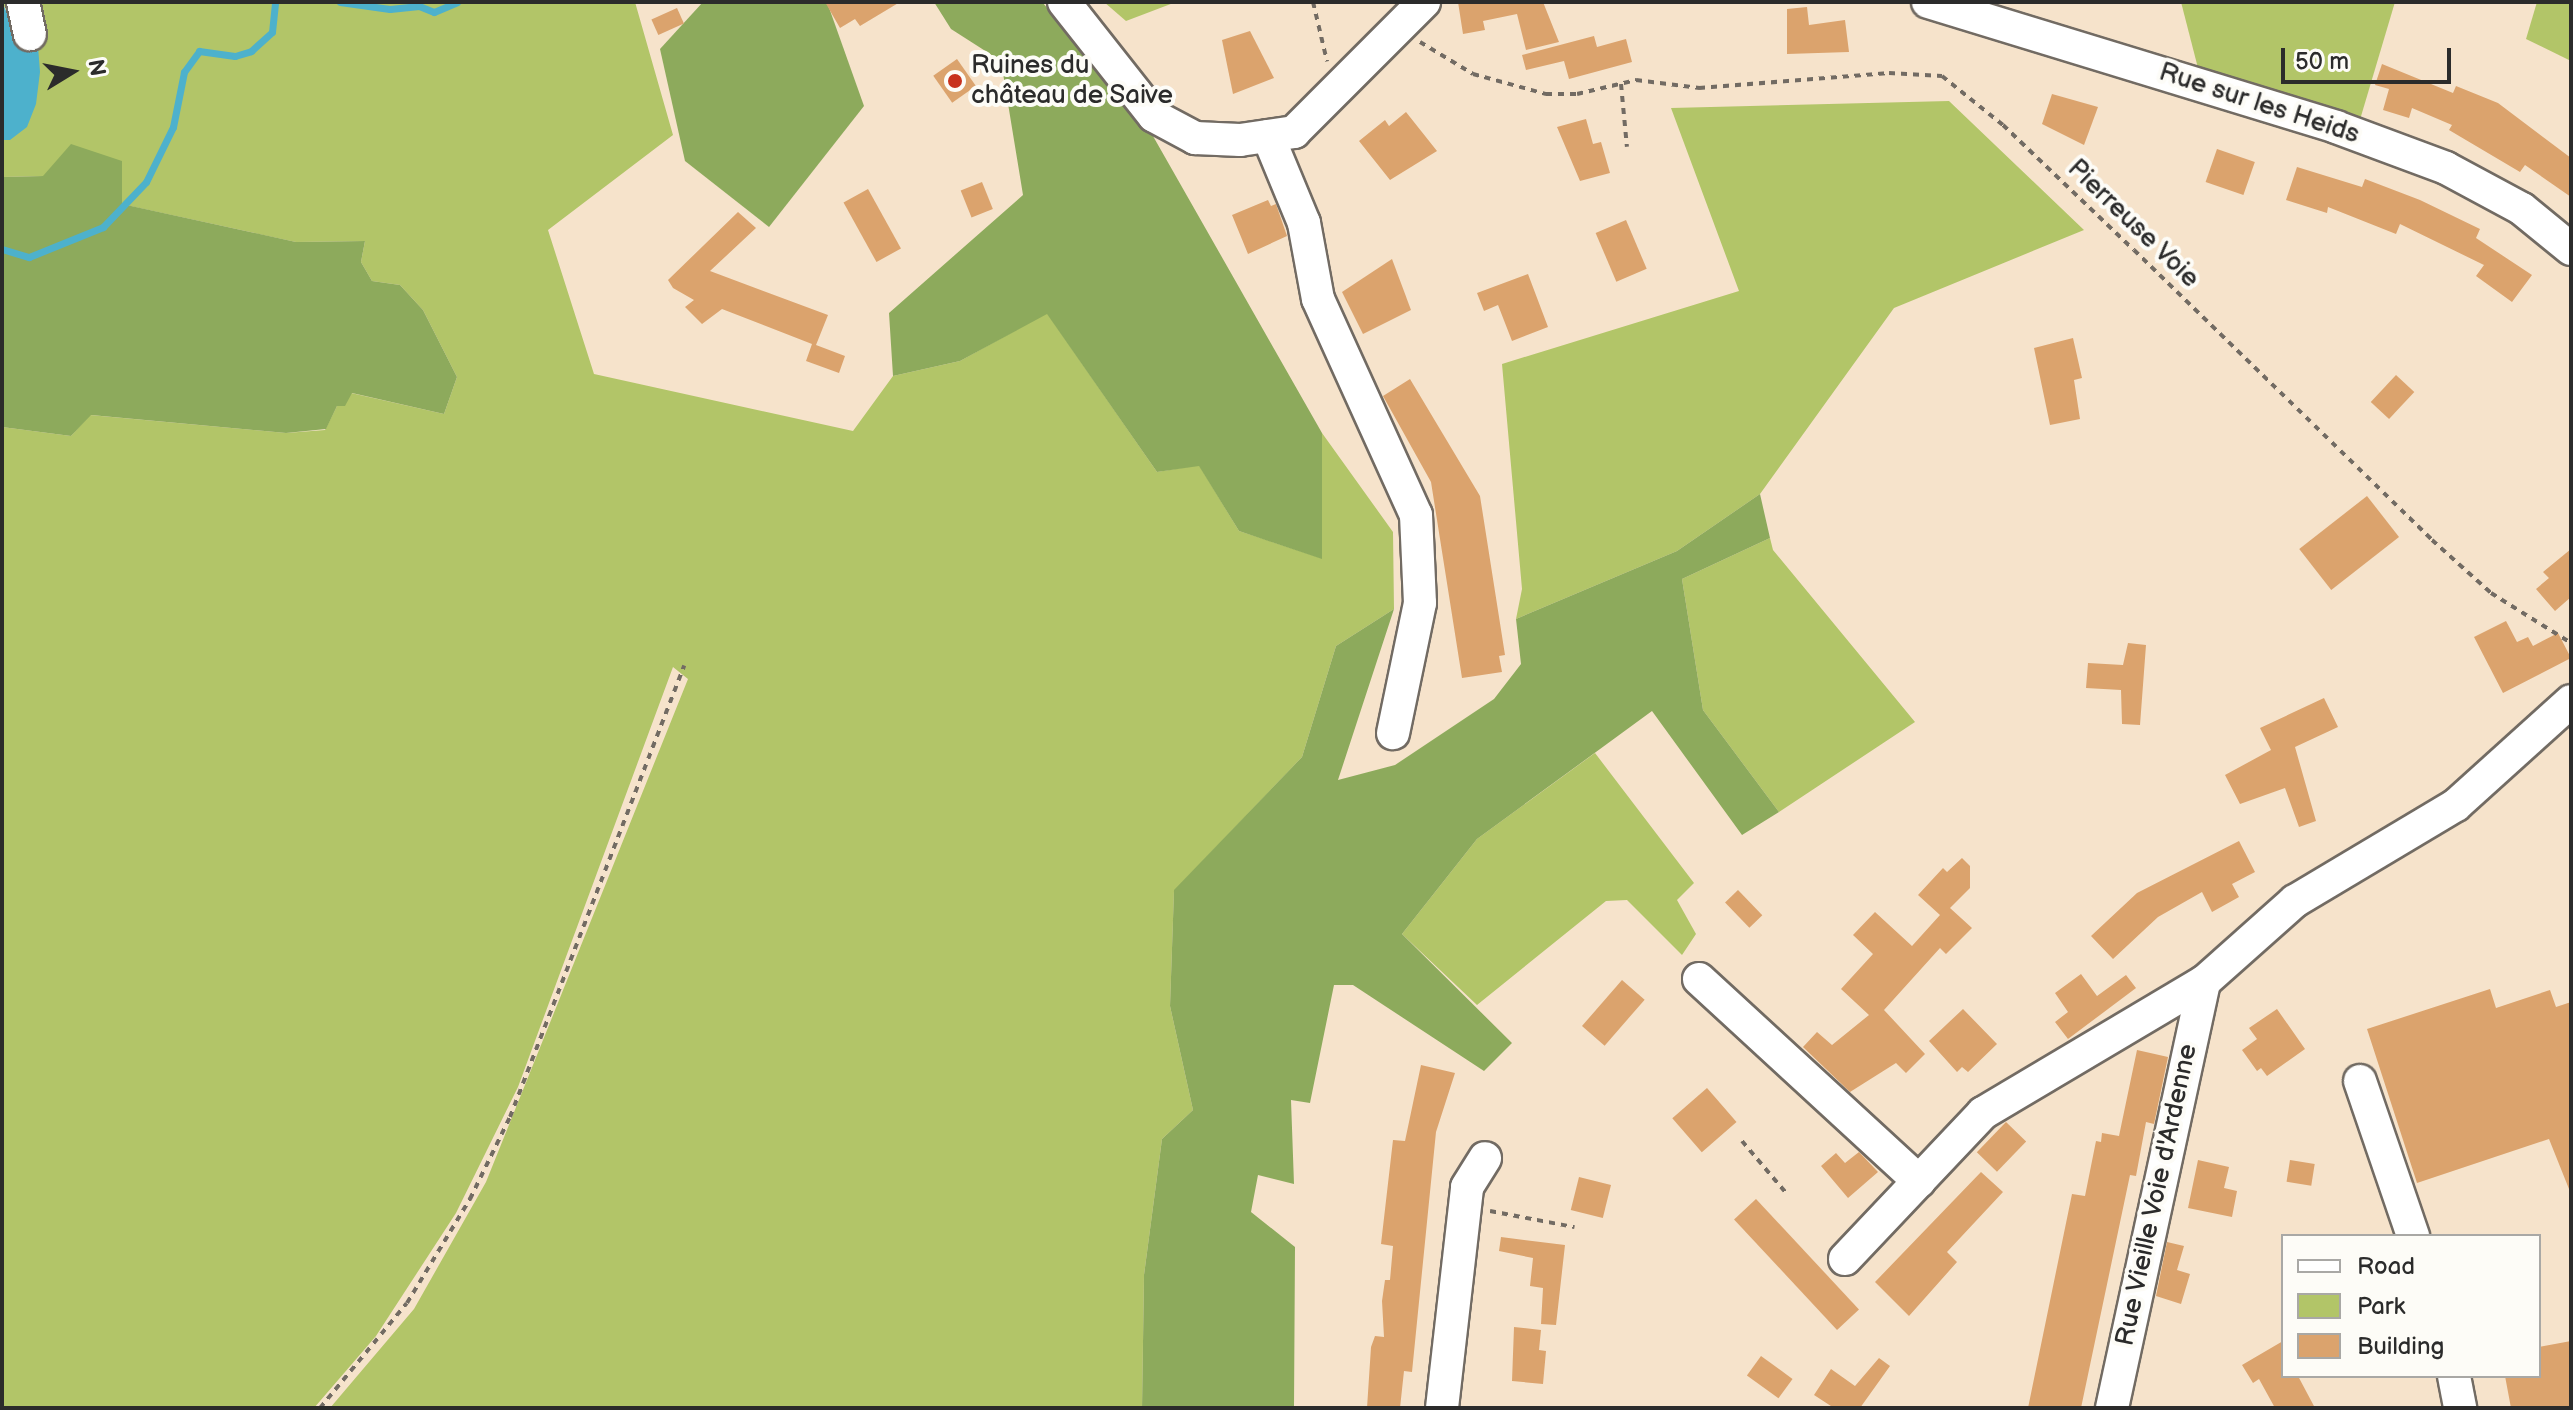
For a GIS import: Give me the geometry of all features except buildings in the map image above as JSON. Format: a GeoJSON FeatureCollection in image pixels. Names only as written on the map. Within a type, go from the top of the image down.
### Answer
{"type":"FeatureCollection","features":[{"type":"Feature","properties":{"kind":"street"},"geometry":{"type":"LineString","coordinates":[[23,2],[30,34]]}},
{"type":"Feature","properties":{"kind":"street"},"geometry":{"type":"LineString","coordinates":[[1064,2],[1154,116],[1195,138],[1268,136],[1294,132],[1424,2]]}},
{"type":"Feature","properties":{"kind":"street","name":"Rue sur les Heids"},"geometry":{"type":"LineString","coordinates":[[1928,2],[2336,127],[2446,168],[2522,209],[2571,249]]}},
{"type":"Feature","properties":{"kind":"street"},"geometry":{"type":"LineString","coordinates":[[1268,136],[1304,223],[1318,299],[1416,515],[1420,603],[1393,733]]}},
{"type":"Feature","properties":{"kind":"street","name":"Rue Vieille Voie d'Ardenne"},"geometry":{"type":"LineString","coordinates":[[1845,1259],[1983,1113],[2204,982],[2295,901],[2456,805],[2571,701]]}},
{"type":"Feature","properties":{"kind":"street"},"geometry":{"type":"LineString","coordinates":[[1699,979],[1919,1181]]}},
{"type":"Feature","properties":{"kind":"street","name":"Rue Vieille Voie d'Ardenne"},"geometry":{"type":"LineString","coordinates":[[2112,1408],[2204,982]]}},
{"type":"Feature","properties":{"kind":"street"},"geometry":{"type":"LineString","coordinates":[[2360,1081],[2412,1234]]}},
{"type":"Feature","properties":{"kind":"street"},"geometry":{"type":"LineString","coordinates":[[1442,1408],[1467,1187],[1485,1158]]}},
{"type":"Feature","properties":{"kind":"street"},"geometry":{"type":"LineString","coordinates":[[2454,1378],[2460,1408]]}},
{"type":"Feature","properties":{"kind":"path"},"geometry":{"type":"LineString","coordinates":[[1313,2],[1329,67],[1344,83]]}},
{"type":"Feature","properties":{"kind":"path","name":"Pierreuse Voie"},"geometry":{"type":"LineString","coordinates":[[1401,26],[1473,74],[1518,89],[1577,94],[1636,80],[1699,88],[1889,73],[1942,76],[2091,208],[2432,540],[2491,593],[2571,643]]}},
{"type":"Feature","properties":{"kind":"path"},"geometry":{"type":"LineString","coordinates":[[1621,84],[1627,147]]}},
{"type":"Feature","properties":{"kind":"path"},"geometry":{"type":"LineString","coordinates":[[320,1408],[407,1303],[470,1199],[510,1117],[684,665]]}},
{"type":"Feature","properties":{"kind":"path"},"geometry":{"type":"LineString","coordinates":[[1742,1141],[1787,1194]]}},
{"type":"Feature","properties":{"kind":"path"},"geometry":{"type":"LineString","coordinates":[[1465,1205],[1574,1227]]}},
{"type":"Feature","properties":{"kind":"green space"},"geometry":{"type":"Polygon","coordinates":[[[2,2],[635,2],[673,135],[548,230],[594,374],[853,431],[893,376],[960,361],[1047,313],[1157,472],[1199,465],[1239,531],[1321,558],[1322,433],[1393,532],[1394,609],[1336,646],[1302,757],[1174,891],[1170,1006],[1193,1110],[1162,1139],[1144,1275],[1142,1408],[330,1408],[414,1309],[486,1182],[688,679],[673,667],[518,1087],[456,1213],[376,1336],[314,1408],[2,1408],[2,427],[71,436],[90,415],[286,433],[325,430],[337,406],[351,393],[444,414],[457,377],[423,310],[400,285],[372,281],[361,262],[365,241],[296,242],[121,204],[43,176],[2,177],[2,140],[10,140],[16,31],[2,2]]]}},
{"type":"Feature","properties":{"kind":"green space"},"geometry":{"type":"Polygon","coordinates":[[[703,2],[827,2],[864,106],[769,227],[685,161],[660,49],[703,2]]]}},
{"type":"Feature","properties":{"kind":"green space"},"geometry":{"type":"Polygon","coordinates":[[[934,2],[1042,2],[1141,115],[1322,433],[1322,559],[1239,531],[1199,466],[1157,472],[1047,314],[960,361],[893,376],[889,313],[1023,195],[1001,61],[951,29],[934,2]]]}},
{"type":"Feature","properties":{"kind":"green space"},"geometry":{"type":"Polygon","coordinates":[[[1104,2],[1176,2],[1126,21],[1104,2]]]}},
{"type":"Feature","properties":{"kind":"green space"},"geometry":{"type":"Polygon","coordinates":[[[2181,2],[2395,2],[2359,123],[2199,72],[2181,2]]]}},
{"type":"Feature","properties":{"kind":"green space"},"geometry":{"type":"Polygon","coordinates":[[[2537,2],[2571,2],[2571,61],[2526,39],[2537,2]]]}},
{"type":"Feature","properties":{"kind":"green space"},"geometry":{"type":"Polygon","coordinates":[[[1949,101],[2084,230],[1894,308],[1760,494],[1677,551],[1516,619],[1522,589],[1502,364],[1739,291],[1671,108],[1949,101]]]}},
{"type":"Feature","properties":{"kind":"green space"},"geometry":{"type":"Polygon","coordinates":[[[71,144],[122,161],[122,204],[296,242],[365,241],[361,262],[372,281],[400,285],[423,310],[457,377],[444,414],[352,393],[345,406],[337,406],[326,429],[286,433],[91,415],[71,436],[2,427],[2,177],[43,176],[71,144]]]}},
{"type":"Feature","properties":{"kind":"green space"},"geometry":{"type":"Polygon","coordinates":[[[1760,494],[1770,538],[1682,579],[1703,710],[1779,812],[1742,835],[1652,711],[1477,839],[1402,934],[1512,1043],[1484,1071],[1353,985],[1334,985],[1310,1103],[1291,1100],[1294,1184],[1258,1175],[1251,1212],[1295,1247],[1294,1408],[1142,1408],[1144,1275],[1162,1139],[1193,1110],[1170,1006],[1174,890],[1302,757],[1336,646],[1394,609],[1338,780],[1395,765],[1494,699],[1521,664],[1516,619],[1677,551],[1760,494]]]}},
{"type":"Feature","properties":{"kind":"green space"},"geometry":{"type":"Polygon","coordinates":[[[1770,538],[1773,550],[1915,722],[1779,812],[1703,710],[1682,579],[1770,538]]]}},
{"type":"Feature","properties":{"kind":"green space"},"geometry":{"type":"Polygon","coordinates":[[[1595,753],[1694,883],[1677,900],[1696,934],[1682,955],[1627,900],[1606,901],[1477,1005],[1402,934],[1477,839],[1595,753]]]}},
{"type":"Feature","properties":{"kind":"water"},"geometry":{"type":"Polygon","coordinates":[[[2,2],[15,31],[37,33],[40,72],[36,104],[27,127],[10,140],[2,140],[2,2]]]}},
{"type":"Feature","properties":{"kind":"waterway"},"geometry":{"type":"LineString","coordinates":[[2,249],[29,257],[103,227],[146,182],[173,127],[184,72],[199,51],[235,56],[251,51],[272,32],[275,2]]}},
{"type":"Feature","properties":{"kind":"waterway"},"geometry":{"type":"LineString","coordinates":[[340,2],[390,9],[419,6],[434,12],[457,2]]}},
{"type":"Feature","properties":{"kind":"place","name":"Ruines du château de Saive"},"geometry":{"type":"Point","coordinates":[955,81]}}]}
